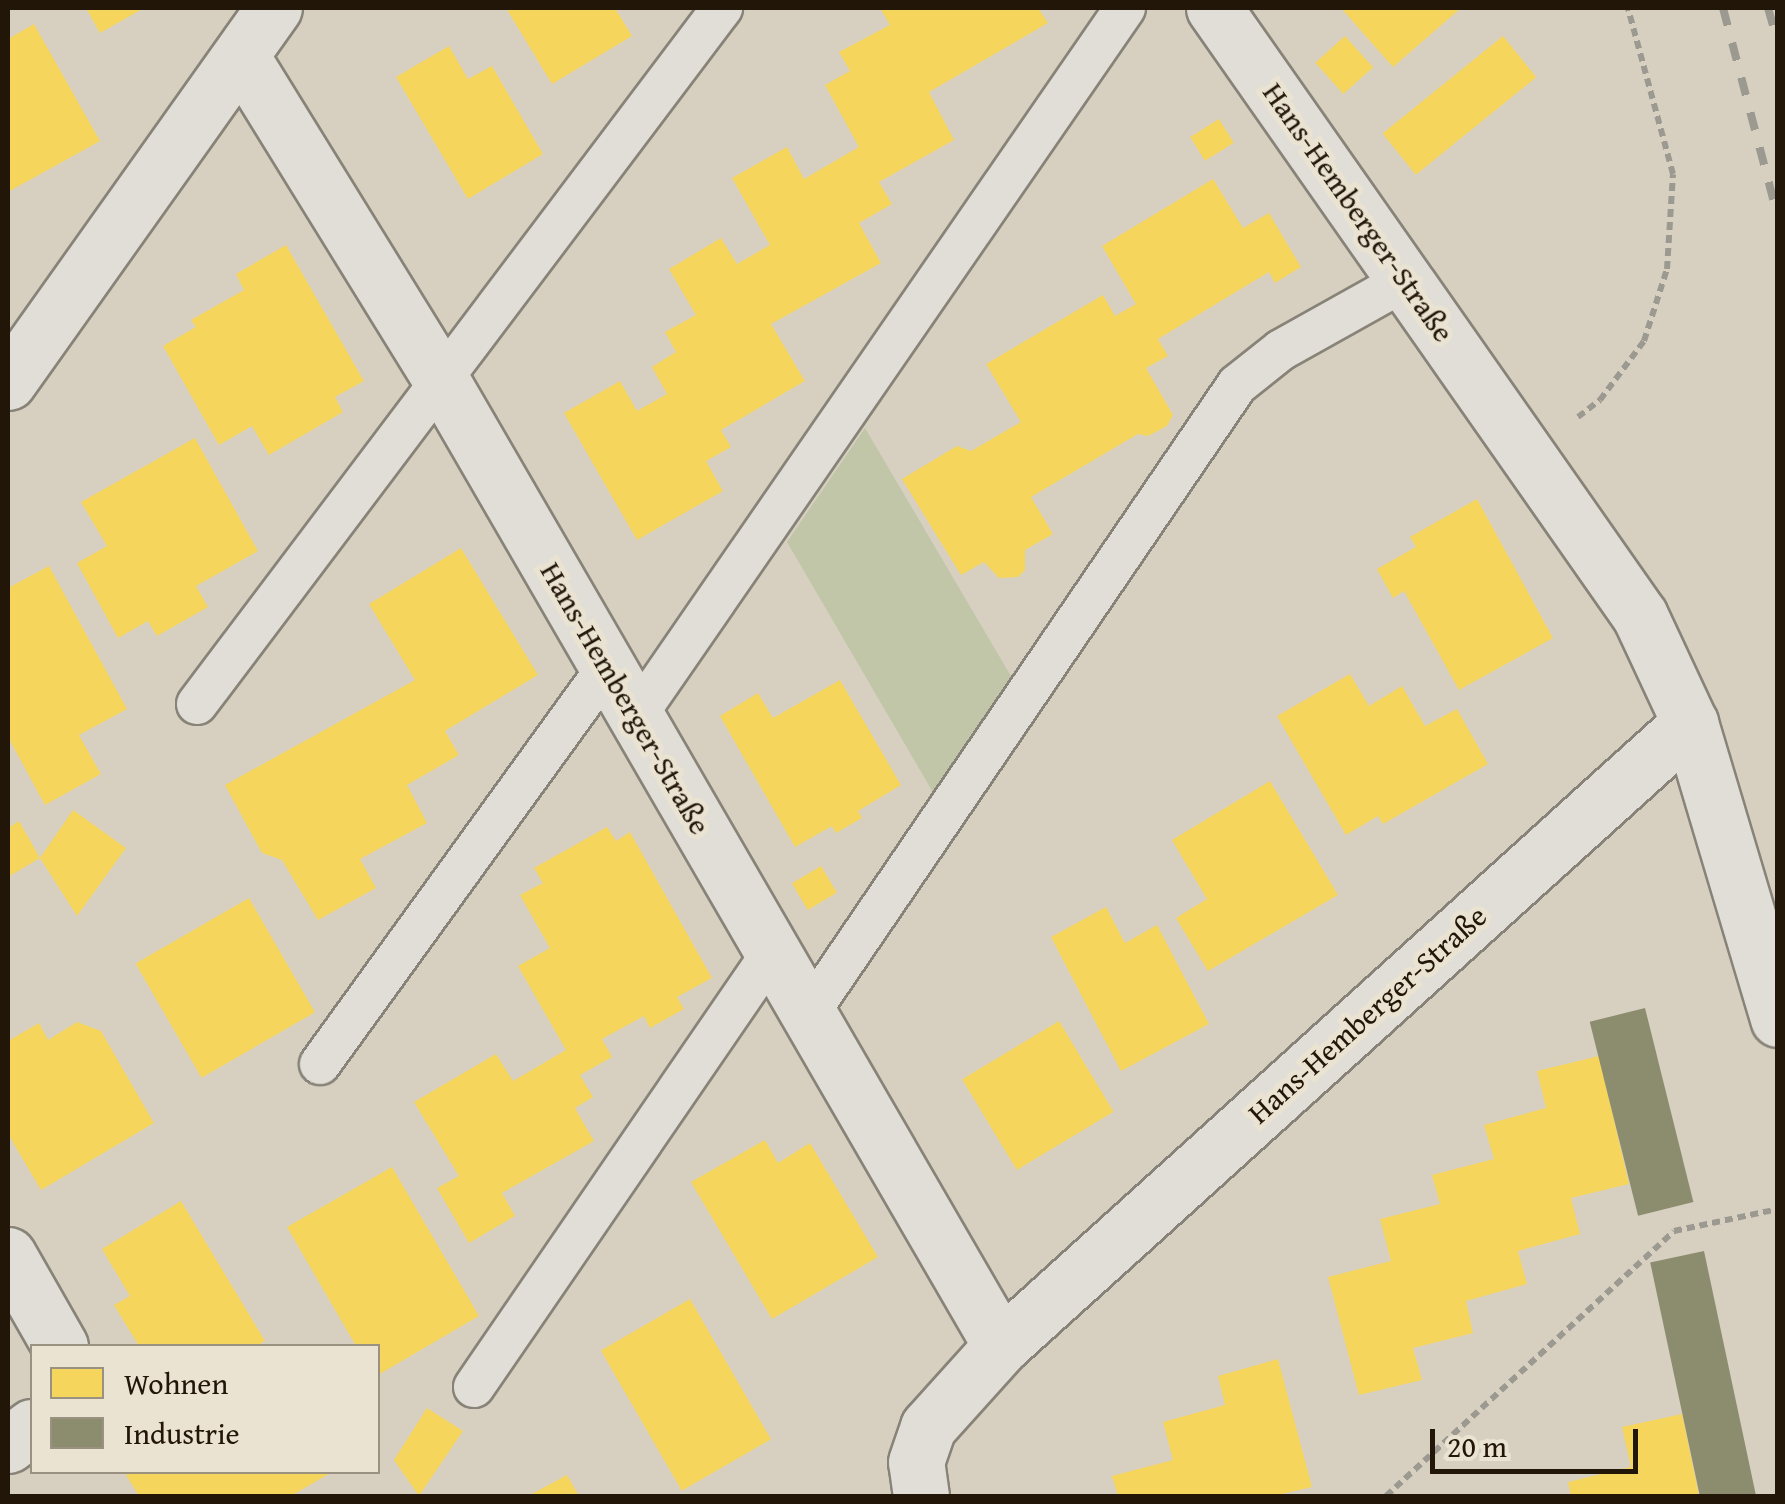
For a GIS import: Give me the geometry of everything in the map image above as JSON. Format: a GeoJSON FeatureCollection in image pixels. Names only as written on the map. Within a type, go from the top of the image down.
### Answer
{"type":"FeatureCollection","features":[{"type":"Feature","properties":{"kind":"street"},"geometry":{"type":"LineString","coordinates":[[8,382],[274,8]]}},
{"type":"Feature","properties":{"kind":"street","name":"Hans-Hemberger-Straße"},"geometry":{"type":"LineString","coordinates":[[1214,8],[1408,279],[1640,616],[1690,723],[1778,1019]]}},
{"type":"Feature","properties":{"kind":"street","name":"Hans-Hemberger-Straße"},"geometry":{"type":"LineString","coordinates":[[241,56],[443,383],[1001,1346]]}},
{"type":"Feature","properties":{"kind":"street","name":"Hans-Hemberger-Straße"},"geometry":{"type":"LineString","coordinates":[[921,1496],[916,1462],[928,1427],[1001,1346],[1690,723]]}},
{"type":"Feature","properties":{"kind":"street"},"geometry":{"type":"LineString","coordinates":[[8,1255],[59,1344]]}},
{"type":"Feature","properties":{"kind":"street"},"geometry":{"type":"LineString","coordinates":[[8,1445],[30,1428]]}},
{"type":"Feature","properties":{"kind":"lane"},"geometry":{"type":"LineString","coordinates":[[197,704],[443,383],[722,8]]}},
{"type":"Feature","properties":{"kind":"lane"},"geometry":{"type":"LineString","coordinates":[[637,716],[1124,8]]}},
{"type":"Feature","properties":{"kind":"lane"},"geometry":{"type":"LineString","coordinates":[[810,1014],[1237,385],[1281,350],[1408,279]]}},
{"type":"Feature","properties":{"kind":"lane"},"geometry":{"type":"LineString","coordinates":[[320,1064],[608,666]]}},
{"type":"Feature","properties":{"kind":"lane"},"geometry":{"type":"LineString","coordinates":[[474,1387],[772,950]]}},
{"type":"Feature","properties":{"kind":"path"},"geometry":{"type":"LineString","coordinates":[[1530,455],[1600,400],[1633,356],[1644,341],[1668,269],[1673,174],[1628,8]]}},
{"type":"Feature","properties":{"kind":"path"},"geometry":{"type":"LineString","coordinates":[[1386,1496],[1674,1230],[1778,1208]]}},
{"type":"Feature","properties":{"kind":"green space"},"geometry":{"type":"Polygon","coordinates":[[[865,428],[1015,683],[938,801],[787,542],[865,428]]]}},
{"type":"Feature","properties":{"kind":"building: Wohnen"},"geometry":{"type":"Polygon","coordinates":[[[86,8],[144,8],[100,33],[86,8]]]}},
{"type":"Feature","properties":{"kind":"building: Wohnen"},"geometry":{"type":"Polygon","coordinates":[[[506,8],[615,8],[632,36],[552,84],[506,8]]]}},
{"type":"Feature","properties":{"kind":"building: Wohnen"},"geometry":{"type":"Polygon","coordinates":[[[880,8],[1038,8],[1048,23],[929,92],[954,140],[879,182],[892,204],[859,223],[881,263],[771,324],[805,381],[721,430],[731,447],[706,461],[723,491],[637,540],[564,413],[620,381],[637,411],[667,394],[652,367],[676,352],[665,332],[696,315],[669,269],[721,238],[737,264],[770,245],[732,178],[787,147],[804,179],[859,147],[825,85],[850,71],[839,52],[890,25],[880,8]]]}},
{"type":"Feature","properties":{"kind":"building: Wohnen"},"geometry":{"type":"Polygon","coordinates":[[[1341,8],[1461,8],[1393,67],[1341,8]]]}},
{"type":"Feature","properties":{"kind":"building: Wohnen"},"geometry":{"type":"Polygon","coordinates":[[[34,24],[100,141],[8,192],[8,39],[34,24]]]}},
{"type":"Feature","properties":{"kind":"building: Wohnen"},"geometry":{"type":"Polygon","coordinates":[[[1345,36],[1373,67],[1343,94],[1315,63],[1345,36]]]}},
{"type":"Feature","properties":{"kind":"building: Wohnen"},"geometry":{"type":"Polygon","coordinates":[[[1503,36],[1536,77],[1416,175],[1383,134],[1503,36]]]}},
{"type":"Feature","properties":{"kind":"building: Wohnen"},"geometry":{"type":"Polygon","coordinates":[[[449,46],[468,79],[492,66],[543,154],[468,199],[396,77],[449,46]]]}},
{"type":"Feature","properties":{"kind":"building: Wohnen"},"geometry":{"type":"Polygon","coordinates":[[[1219,119],[1234,143],[1205,161],[1190,137],[1219,119]]]}},
{"type":"Feature","properties":{"kind":"building: Wohnen"},"geometry":{"type":"Polygon","coordinates":[[[1213,179],[1243,228],[1269,213],[1301,267],[1275,283],[1269,272],[1158,339],[1168,356],[1146,368],[1173,415],[1167,426],[1148,436],[1138,434],[1031,497],[1053,534],[1025,550],[1025,570],[1018,577],[999,578],[984,562],[961,575],[902,479],[957,446],[971,451],[1021,422],[986,364],[1103,295],[1115,316],[1136,304],[1102,246],[1213,179]]]}},
{"type":"Feature","properties":{"kind":"building: Wohnen"},"geometry":{"type":"Polygon","coordinates":[[[286,245],[364,381],[335,397],[343,412],[269,455],[252,426],[219,445],[163,346],[196,327],[191,320],[244,290],[236,274],[286,245]]]}},
{"type":"Feature","properties":{"kind":"building: Wohnen"},"geometry":{"type":"Polygon","coordinates":[[[195,438],[258,551],[196,586],[208,607],[157,636],[148,621],[118,638],[77,563],[107,546],[81,502],[195,438]]]}},
{"type":"Feature","properties":{"kind":"building: Wohnen"},"geometry":{"type":"Polygon","coordinates":[[[1477,499],[1553,638],[1459,690],[1404,591],[1393,598],[1377,569],[1416,547],[1410,537],[1477,499]]]}},
{"type":"Feature","properties":{"kind":"building: Wohnen"},"geometry":{"type":"Polygon","coordinates":[[[461,548],[538,675],[445,731],[459,755],[407,785],[427,823],[360,859],[376,888],[318,920],[282,860],[262,853],[225,785],[415,680],[369,604],[461,548]]]}},
{"type":"Feature","properties":{"kind":"building: Wohnen"},"geometry":{"type":"Polygon","coordinates":[[[49,566],[127,709],[79,735],[101,774],[45,805],[8,737],[8,588],[49,566]]]}},
{"type":"Feature","properties":{"kind":"building: Wohnen"},"geometry":{"type":"Polygon","coordinates":[[[1350,674],[1369,706],[1402,686],[1425,726],[1457,709],[1488,764],[1383,824],[1378,816],[1346,835],[1277,716],[1350,674]]]}},
{"type":"Feature","properties":{"kind":"building: Wohnen"},"geometry":{"type":"Polygon","coordinates":[[[840,680],[901,785],[858,811],[862,818],[836,833],[832,826],[795,847],[720,716],[758,693],[773,718],[840,680]]]}},
{"type":"Feature","properties":{"kind":"building: Wohnen"},"geometry":{"type":"Polygon","coordinates":[[[1270,781],[1338,895],[1208,971],[1176,918],[1207,899],[1172,840],[1270,781]]]}},
{"type":"Feature","properties":{"kind":"building: Wohnen"},"geometry":{"type":"Polygon","coordinates":[[[73,810],[126,848],[77,916],[40,858],[73,810]]]}},
{"type":"Feature","properties":{"kind":"building: Wohnen"},"geometry":{"type":"Polygon","coordinates":[[[19,821],[40,858],[8,877],[8,828],[19,821]]]}},
{"type":"Feature","properties":{"kind":"building: Wohnen"},"geometry":{"type":"Polygon","coordinates":[[[607,827],[616,841],[630,832],[712,978],[677,997],[684,1009],[650,1028],[644,1016],[602,1039],[612,1057],[580,1075],[593,1097],[575,1108],[594,1141],[502,1193],[515,1216],[469,1243],[437,1188],[459,1176],[414,1102],[496,1054],[513,1081],[566,1050],[518,966],[550,948],[520,895],[543,883],[534,868],[607,827]]]}},
{"type":"Feature","properties":{"kind":"building: Wohnen"},"geometry":{"type":"Polygon","coordinates":[[[821,866],[837,893],[808,910],[792,884],[821,866]]]}},
{"type":"Feature","properties":{"kind":"building: Wohnen"},"geometry":{"type":"Polygon","coordinates":[[[249,898],[315,1012],[202,1078],[136,964],[249,898]]]}},
{"type":"Feature","properties":{"kind":"building: Wohnen"},"geometry":{"type":"Polygon","coordinates":[[[1106,907],[1125,943],[1157,925],[1209,1024],[1121,1071],[1051,937],[1106,907]]]}},
{"type":"Feature","properties":{"kind":"building: Wohnen"},"geometry":{"type":"Polygon","coordinates":[[[1059,1021],[1114,1112],[1017,1170],[962,1079],[1059,1021]]]}},
{"type":"Feature","properties":{"kind":"building: Wohnen"},"geometry":{"type":"Polygon","coordinates":[[[77,1022],[101,1031],[154,1123],[41,1190],[8,1134],[8,1041],[39,1023],[48,1040],[77,1022]]]}},
{"type":"Feature","properties":{"kind":"building: Wohnen"},"geometry":{"type":"Polygon","coordinates":[[[1599,1056],[1629,1184],[1571,1198],[1580,1234],[1518,1251],[1527,1284],[1466,1301],[1473,1333],[1413,1348],[1422,1380],[1359,1395],[1328,1277],[1391,1261],[1380,1219],[1440,1204],[1432,1175],[1494,1159],[1484,1125],[1546,1108],[1537,1071],[1599,1056]]]}},
{"type":"Feature","properties":{"kind":"building: Wohnen"},"geometry":{"type":"Polygon","coordinates":[[[765,1140],[778,1163],[810,1143],[878,1257],[772,1319],[691,1182],[765,1140]]]}},
{"type":"Feature","properties":{"kind":"building: Wohnen"},"geometry":{"type":"Polygon","coordinates":[[[392,1167],[479,1316],[380,1374],[380,1344],[355,1344],[287,1227],[392,1167]]]}},
{"type":"Feature","properties":{"kind":"building: Wohnen"},"geometry":{"type":"Polygon","coordinates":[[[181,1201],[265,1341],[138,1344],[114,1305],[130,1296],[102,1249],[181,1201]]]}},
{"type":"Feature","properties":{"kind":"building: Wohnen"},"geometry":{"type":"Polygon","coordinates":[[[690,1299],[771,1439],[682,1491],[601,1350],[690,1299]]]}},
{"type":"Feature","properties":{"kind":"building: Wohnen"},"geometry":{"type":"Polygon","coordinates":[[[1278,1359],[1312,1487],[1273,1496],[1118,1496],[1112,1476],[1173,1460],[1163,1422],[1225,1405],[1218,1376],[1278,1359]]]}},
{"type":"Feature","properties":{"kind":"building: Wohnen"},"geometry":{"type":"Polygon","coordinates":[[[427,1408],[463,1431],[419,1496],[394,1460],[427,1408]]]}},
{"type":"Feature","properties":{"kind":"building: Wohnen"},"geometry":{"type":"Polygon","coordinates":[[[1682,1414],[1699,1496],[1571,1496],[1568,1482],[1631,1467],[1622,1427],[1682,1414]]]}},
{"type":"Feature","properties":{"kind":"building: Wohnen"},"geometry":{"type":"Polygon","coordinates":[[[329,1474],[291,1496],[139,1496],[126,1475],[329,1474]]]}},
{"type":"Feature","properties":{"kind":"building: Wohnen"},"geometry":{"type":"Polygon","coordinates":[[[567,1475],[579,1496],[528,1496],[567,1475]]]}},
{"type":"Feature","properties":{"kind":"building: Industrie"},"geometry":{"type":"Polygon","coordinates":[[[1645,1008],[1693,1202],[1638,1216],[1590,1022],[1645,1008]]]}},
{"type":"Feature","properties":{"kind":"building: Industrie"},"geometry":{"type":"Polygon","coordinates":[[[1704,1251],[1756,1496],[1700,1496],[1650,1262],[1704,1251]]]}},
{"type":"Feature","properties":{"kind":"railway"},"geometry":{"type":"LineString","coordinates":[[1723,8],[1778,217]]}},
{"type":"Feature","properties":{"kind":"railway"},"geometry":{"type":"LineString","coordinates":[[1768,8],[1778,43]]}}]}
